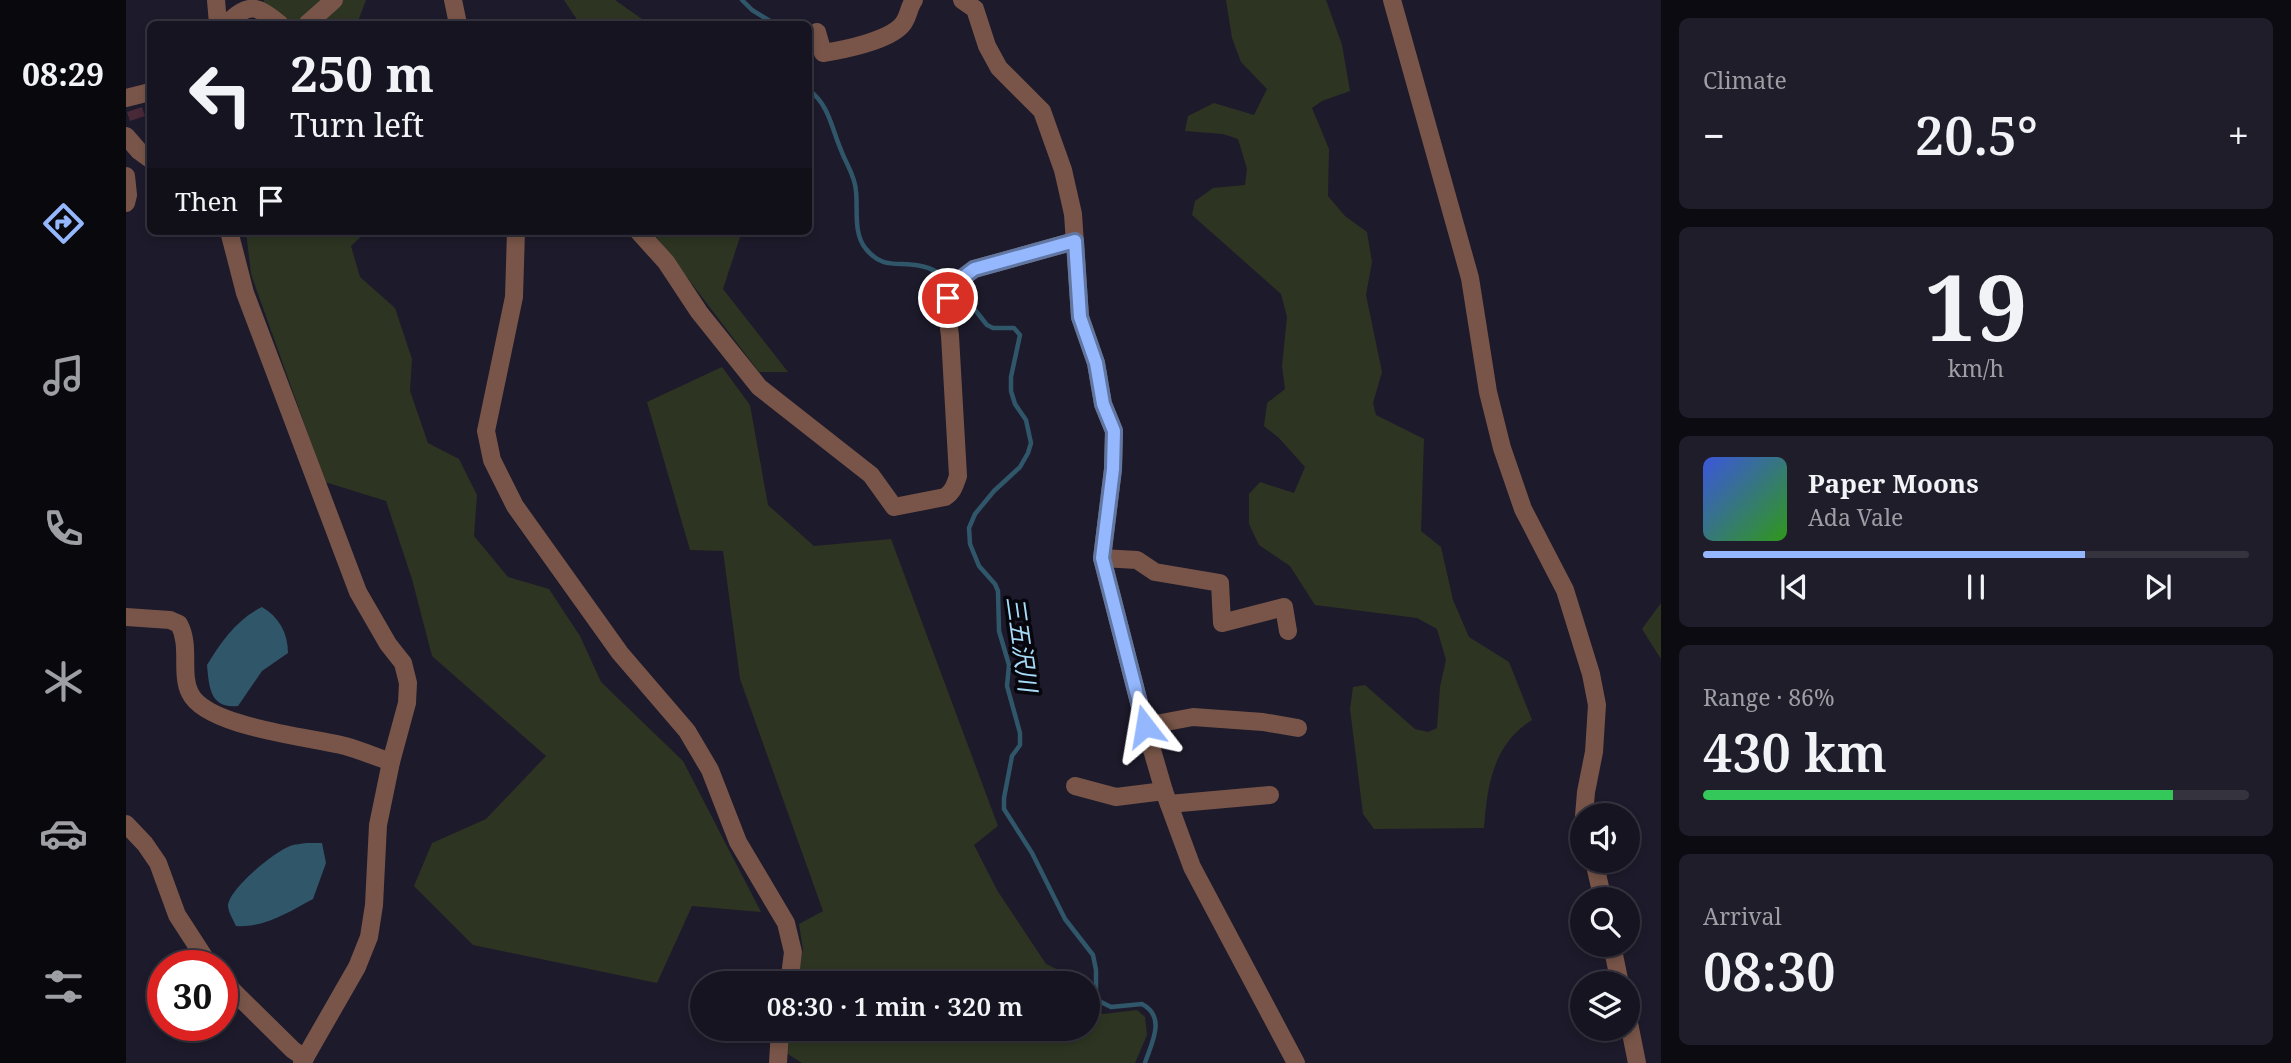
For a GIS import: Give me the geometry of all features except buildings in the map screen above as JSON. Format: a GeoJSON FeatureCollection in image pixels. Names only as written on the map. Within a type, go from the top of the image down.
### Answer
{"type":"FeatureCollection","features":[{"type":"Feature","properties":{"kind":"street"},"geometry":{"type":"LineString","coordinates":[[216,0],[218,21]]}},
{"type":"Feature","properties":{"kind":"street"},"geometry":{"type":"LineString","coordinates":[[315,21],[334,0]]}},
{"type":"Feature","properties":{"kind":"street"},"geometry":{"type":"LineString","coordinates":[[453,0],[457,21]]}},
{"type":"Feature","properties":{"kind":"street"},"geometry":{"type":"LineString","coordinates":[[817,33],[822,53],[855,48],[901,28],[914,0]]}},
{"type":"Feature","properties":{"kind":"street"},"geometry":{"type":"LineString","coordinates":[[962,0],[975,9],[987,46],[999,68],[1042,111],[1063,170],[1073,214],[1080,317],[1096,363],[1103,404],[1114,431],[1113,469],[1102,558],[1145,726],[1180,840],[1192,867],[1296,1063]]}},
{"type":"Feature","properties":{"kind":"street"},"geometry":{"type":"LineString","coordinates":[[1392,0],[1470,278],[1488,392],[1502,447],[1523,509],[1565,590],[1591,674],[1597,705],[1594,752],[1585,803]]}},
{"type":"Feature","properties":{"kind":"street"},"geometry":{"type":"LineString","coordinates":[[229,21],[236,15],[254,8],[276,21]]}},
{"type":"Feature","properties":{"kind":"street"},"geometry":{"type":"LineString","coordinates":[[126,98],[147,93]]}},
{"type":"Feature","properties":{"kind":"street"},"geometry":{"type":"LineString","coordinates":[[126,136],[147,157]]}},
{"type":"Feature","properties":{"kind":"street"},"geometry":{"type":"LineString","coordinates":[[126,176],[126,203]]}},
{"type":"Feature","properties":{"kind":"street"},"geometry":{"type":"LineString","coordinates":[[230,235],[245,293],[358,592],[388,644],[403,663],[408,683],[407,703],[378,825],[374,905],[369,937],[357,967],[304,1061],[238,997]]}},
{"type":"Feature","properties":{"kind":"street"},"geometry":{"type":"LineString","coordinates":[[516,235],[514,297],[486,431],[492,460],[514,506],[621,653],[687,731],[710,770],[738,842],[786,923],[793,952],[791,971]]}},
{"type":"Feature","properties":{"kind":"street"},"geometry":{"type":"LineString","coordinates":[[642,235],[666,262],[699,312],[759,387],[871,475],[894,507],[945,496],[952,492],[958,476],[946,306],[956,287],[974,269],[983,265],[1075,241]]}},
{"type":"Feature","properties":{"kind":"street"},"geometry":{"type":"LineString","coordinates":[[1102,558],[1137,560],[1155,572],[1220,583],[1222,623],[1284,607],[1288,631]]}},
{"type":"Feature","properties":{"kind":"street"},"geometry":{"type":"LineString","coordinates":[[126,617],[170,620],[179,624],[185,642],[188,691],[195,702],[209,712],[240,724],[346,747],[391,762]]}},
{"type":"Feature","properties":{"kind":"street"},"geometry":{"type":"LineString","coordinates":[[1145,726],[1193,717],[1263,722],[1298,728]]}},
{"type":"Feature","properties":{"kind":"street"},"geometry":{"type":"LineString","coordinates":[[1075,786],[1116,797],[1270,795]]}},
{"type":"Feature","properties":{"kind":"street"},"geometry":{"type":"LineString","coordinates":[[126,824],[158,863],[177,915],[200,950]]}},
{"type":"Feature","properties":{"kind":"street"},"geometry":{"type":"LineString","coordinates":[[778,1063],[779,1041]]}},
{"type":"Feature","properties":{"kind":"street"},"geometry":{"type":"LineString","coordinates":[[1633,1041],[1637,1063]]}},
{"type":"Feature","properties":{"kind":"green space"},"geometry":{"type":"Polygon","coordinates":[[[264,0],[366,0],[358,21],[262,21],[264,0]]]}},
{"type":"Feature","properties":{"kind":"green space"},"geometry":{"type":"Polygon","coordinates":[[[564,0],[615,0],[645,21],[578,21],[564,0]]]}},
{"type":"Feature","properties":{"kind":"green space"},"geometry":{"type":"Polygon","coordinates":[[[1226,0],[1326,0],[1342,45],[1350,91],[1322,101],[1312,108],[1329,149],[1328,196],[1345,216],[1367,232],[1372,262],[1366,295],[1382,372],[1373,403],[1376,415],[1424,439],[1421,531],[1441,547],[1453,600],[1469,637],[1509,662],[1532,720],[1508,741],[1494,767],[1484,828],[1374,829],[1363,814],[1350,709],[1353,687],[1365,685],[1415,729],[1428,732],[1437,728],[1440,687],[1446,660],[1437,629],[1417,618],[1315,605],[1290,566],[1259,545],[1249,524],[1249,494],[1260,482],[1294,493],[1305,467],[1279,438],[1264,426],[1267,403],[1285,389],[1282,366],[1287,317],[1281,294],[1192,215],[1195,201],[1213,188],[1245,185],[1247,169],[1238,139],[1223,134],[1185,131],[1188,116],[1214,103],[1254,115],[1267,89],[1241,62],[1232,38],[1226,0]]]}},
{"type":"Feature","properties":{"kind":"green space"},"geometry":{"type":"Polygon","coordinates":[[[246,235],[363,235],[351,246],[360,277],[395,308],[412,359],[410,391],[428,443],[459,459],[477,495],[474,536],[508,577],[549,589],[580,636],[601,682],[683,761],[761,912],[692,906],[657,983],[473,945],[414,886],[432,843],[486,819],[546,756],[432,656],[412,579],[386,501],[325,482],[251,274],[246,235]]]}},
{"type":"Feature","properties":{"kind":"green space"},"geometry":{"type":"Polygon","coordinates":[[[655,235],[741,235],[723,289],[788,372],[759,372],[655,235]]]}},
{"type":"Feature","properties":{"kind":"green space"},"geometry":{"type":"Polygon","coordinates":[[[722,367],[750,405],[768,505],[814,546],[891,539],[998,826],[974,845],[997,890],[1046,964],[1061,971],[799,971],[803,950],[799,924],[823,911],[740,679],[723,551],[690,550],[647,402],[722,367]]]}},
{"type":"Feature","properties":{"kind":"green space"},"geometry":{"type":"Polygon","coordinates":[[[1661,603],[1661,659],[1642,629],[1661,603]]]}},
{"type":"Feature","properties":{"kind":"green space"},"geometry":{"type":"Polygon","coordinates":[[[1137,1010],[1145,1017],[1147,1035],[1135,1063],[802,1063],[783,1051],[785,1041],[1100,1041],[1100,1012],[1137,1010]]]}},
{"type":"Feature","properties":{"kind":"water"},"geometry":{"type":"Polygon","coordinates":[[[262,607],[281,626],[288,653],[262,671],[238,706],[222,704],[216,700],[210,688],[207,665],[237,625],[262,607]]]}},
{"type":"Feature","properties":{"kind":"water"},"geometry":{"type":"Polygon","coordinates":[[[322,843],[326,863],[313,899],[266,922],[236,926],[228,905],[236,889],[274,855],[290,846],[322,843]]]}},
{"type":"Feature","properties":{"kind":"waterway","name":"三五沢川"},"geometry":{"type":"LineString","coordinates":[[742,0],[770,21]]}},
{"type":"Feature","properties":{"kind":"waterway","name":"三五沢川"},"geometry":{"type":"LineString","coordinates":[[812,93],[821,102],[829,117],[852,175],[856,191],[859,236],[866,249],[879,260],[930,269],[953,284]]}},
{"type":"Feature","properties":{"kind":"waterway","name":"三五沢川"},"geometry":{"type":"LineString","coordinates":[[960,291],[987,325],[993,328],[1014,328],[1020,335],[1011,377],[1011,391],[1015,404],[1026,420],[1031,443],[1020,467],[994,491],[975,514],[969,528],[970,544],[979,566],[998,591],[999,631],[1009,665],[1007,686],[1020,733],[1020,745],[1012,756],[1004,809],[1032,853],[1065,919],[1093,955],[1096,997],[1111,1007],[1142,1004],[1150,1009],[1154,1016],[1155,1031],[1145,1063]]}},
{"type":"Feature","properties":{"kind":"route"},"geometry":{"type":"LineString","coordinates":[[948,298],[962,278],[974,269],[1075,241],[1080,317],[1096,363],[1103,404],[1114,431],[1110,503],[1102,558],[1145,726]]}}]}
